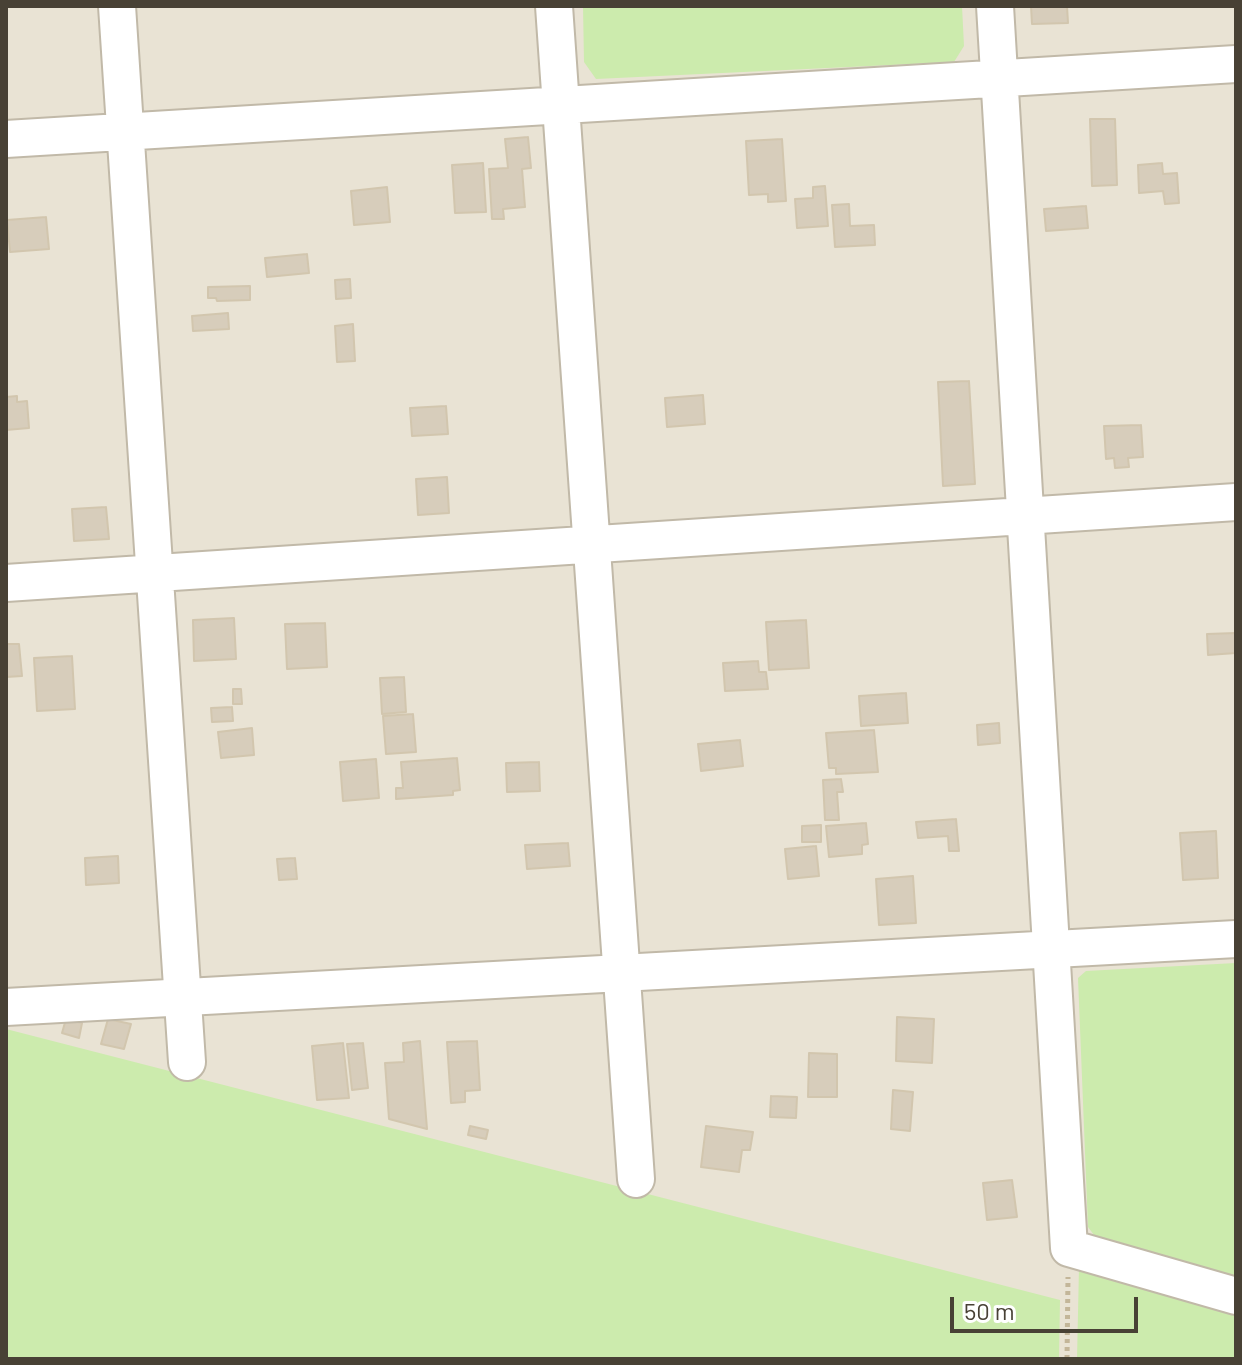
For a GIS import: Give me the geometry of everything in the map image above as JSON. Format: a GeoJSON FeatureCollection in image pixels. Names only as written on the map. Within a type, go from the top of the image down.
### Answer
{"type":"FeatureCollection","features":[{"type":"Feature","properties":{"kind":"street"},"geometry":{"type":"LineString","coordinates":[[117,6],[187,1062]]}},
{"type":"Feature","properties":{"kind":"street"},"geometry":{"type":"LineString","coordinates":[[554,6],[636,1179]]}},
{"type":"Feature","properties":{"kind":"street"},"geometry":{"type":"LineString","coordinates":[[995,6],[1069,1248],[1236,1296]]}},
{"type":"Feature","properties":{"kind":"street"},"geometry":{"type":"LineString","coordinates":[[6,139],[1236,64]]}},
{"type":"Feature","properties":{"kind":"street"},"geometry":{"type":"LineString","coordinates":[[6,583],[1236,502]]}},
{"type":"Feature","properties":{"kind":"street"},"geometry":{"type":"LineString","coordinates":[[6,1007],[1236,939]]}},
{"type":"Feature","properties":{"kind":"path"},"geometry":{"type":"LineString","coordinates":[[1067,1359],[1069,1248]]}},
{"type":"Feature","properties":{"kind":"shaded area"},"geometry":{"type":"Polygon","coordinates":[[[6,6],[1236,6],[1236,1359],[996,1359],[6,1089],[6,6]]]}},
{"type":"Feature","properties":{"kind":"green space"},"geometry":{"type":"Polygon","coordinates":[[[583,6],[962,6],[964,46],[954,62],[596,79],[584,62],[583,6]]]}},
{"type":"Feature","properties":{"kind":"green space"},"geometry":{"type":"Polygon","coordinates":[[[1236,963],[1236,1277],[1094,1235],[1088,1227],[1078,978],[1086,971],[1236,963]]]}},
{"type":"Feature","properties":{"kind":"green space"},"geometry":{"type":"Polygon","coordinates":[[[6,1029],[1060,1300],[1059,1359],[6,1359],[6,1029]]]}},
{"type":"Feature","properties":{"kind":"green space"},"geometry":{"type":"Polygon","coordinates":[[[1079,1267],[1236,1305],[1236,1359],[1077,1359],[1079,1267]]]}},
{"type":"Feature","properties":{"kind":"building"},"geometry":{"type":"Polygon","coordinates":[[[1031,6],[1067,6],[1068,23],[1032,24],[1031,6]]]}},
{"type":"Feature","properties":{"kind":"building"},"geometry":{"type":"Polygon","coordinates":[[[1090,119],[1115,119],[1117,185],[1092,186],[1090,119]]]}},
{"type":"Feature","properties":{"kind":"building"},"geometry":{"type":"Polygon","coordinates":[[[528,137],[531,168],[522,169],[525,207],[503,209],[504,219],[492,219],[489,169],[508,168],[505,139],[528,137]]]}},
{"type":"Feature","properties":{"kind":"building"},"geometry":{"type":"Polygon","coordinates":[[[782,139],[786,201],[768,202],[768,194],[749,195],[746,141],[782,139]]]}},
{"type":"Feature","properties":{"kind":"building"},"geometry":{"type":"Polygon","coordinates":[[[483,163],[486,212],[455,213],[452,165],[483,163]]]}},
{"type":"Feature","properties":{"kind":"building"},"geometry":{"type":"Polygon","coordinates":[[[1162,163],[1163,174],[1177,173],[1179,203],[1165,204],[1163,191],[1139,193],[1138,165],[1162,163]]]}},
{"type":"Feature","properties":{"kind":"building"},"geometry":{"type":"Polygon","coordinates":[[[825,186],[828,226],[797,228],[795,199],[813,198],[813,187],[825,186]]]}},
{"type":"Feature","properties":{"kind":"building"},"geometry":{"type":"Polygon","coordinates":[[[387,187],[390,222],[354,225],[351,191],[387,187]]]}},
{"type":"Feature","properties":{"kind":"building"},"geometry":{"type":"Polygon","coordinates":[[[849,204],[850,226],[874,225],[875,245],[835,247],[832,205],[849,204]]]}},
{"type":"Feature","properties":{"kind":"building"},"geometry":{"type":"Polygon","coordinates":[[[1086,206],[1088,228],[1046,231],[1044,209],[1086,206]]]}},
{"type":"Feature","properties":{"kind":"building"},"geometry":{"type":"Polygon","coordinates":[[[46,217],[49,249],[10,252],[7,220],[46,217]]]}},
{"type":"Feature","properties":{"kind":"building"},"geometry":{"type":"Polygon","coordinates":[[[307,254],[309,273],[267,277],[265,258],[307,254]]]}},
{"type":"Feature","properties":{"kind":"building"},"geometry":{"type":"Polygon","coordinates":[[[350,279],[351,298],[336,299],[335,280],[350,279]]]}},
{"type":"Feature","properties":{"kind":"building"},"geometry":{"type":"Polygon","coordinates":[[[250,286],[250,300],[217,301],[216,298],[208,298],[208,287],[250,286]]]}},
{"type":"Feature","properties":{"kind":"building"},"geometry":{"type":"Polygon","coordinates":[[[228,313],[229,329],[193,331],[192,316],[228,313]]]}},
{"type":"Feature","properties":{"kind":"building"},"geometry":{"type":"Polygon","coordinates":[[[353,324],[355,361],[337,362],[335,326],[353,324]]]}},
{"type":"Feature","properties":{"kind":"building"},"geometry":{"type":"Polygon","coordinates":[[[969,381],[975,484],[943,486],[938,382],[969,381]]]}},
{"type":"Feature","properties":{"kind":"building"},"geometry":{"type":"Polygon","coordinates":[[[703,395],[705,424],[667,427],[665,398],[703,395]]]}},
{"type":"Feature","properties":{"kind":"building"},"geometry":{"type":"Polygon","coordinates":[[[17,396],[17,402],[27,401],[29,428],[6,430],[6,397],[17,396]]]}},
{"type":"Feature","properties":{"kind":"building"},"geometry":{"type":"Polygon","coordinates":[[[446,406],[448,434],[412,436],[410,408],[446,406]]]}},
{"type":"Feature","properties":{"kind":"building"},"geometry":{"type":"Polygon","coordinates":[[[1141,425],[1143,457],[1128,458],[1129,467],[1115,468],[1114,458],[1106,459],[1104,426],[1141,425]]]}},
{"type":"Feature","properties":{"kind":"building"},"geometry":{"type":"Polygon","coordinates":[[[447,477],[449,513],[418,515],[416,479],[447,477]]]}},
{"type":"Feature","properties":{"kind":"building"},"geometry":{"type":"Polygon","coordinates":[[[106,507],[109,539],[74,541],[72,509],[106,507]]]}},
{"type":"Feature","properties":{"kind":"building"},"geometry":{"type":"Polygon","coordinates":[[[234,618],[236,659],[194,661],[193,620],[234,618]]]}},
{"type":"Feature","properties":{"kind":"building"},"geometry":{"type":"Polygon","coordinates":[[[806,620],[809,668],[769,670],[766,622],[806,620]]]}},
{"type":"Feature","properties":{"kind":"building"},"geometry":{"type":"Polygon","coordinates":[[[325,623],[327,667],[287,669],[285,624],[325,623]]]}},
{"type":"Feature","properties":{"kind":"building"},"geometry":{"type":"Polygon","coordinates":[[[1236,633],[1236,653],[1208,655],[1207,634],[1236,633]]]}},
{"type":"Feature","properties":{"kind":"building"},"geometry":{"type":"Polygon","coordinates":[[[6,644],[19,644],[22,676],[6,677],[6,644]]]}},
{"type":"Feature","properties":{"kind":"building"},"geometry":{"type":"Polygon","coordinates":[[[72,656],[75,709],[37,711],[34,658],[72,656]]]}},
{"type":"Feature","properties":{"kind":"building"},"geometry":{"type":"Polygon","coordinates":[[[758,661],[759,672],[766,672],[768,689],[725,691],[723,663],[758,661]]]}},
{"type":"Feature","properties":{"kind":"building"},"geometry":{"type":"Polygon","coordinates":[[[404,677],[406,712],[382,714],[380,678],[404,677]]]}},
{"type":"Feature","properties":{"kind":"building"},"geometry":{"type":"Polygon","coordinates":[[[233,689],[241,689],[242,704],[233,704],[233,689]]]}},
{"type":"Feature","properties":{"kind":"building"},"geometry":{"type":"Polygon","coordinates":[[[906,693],[908,723],[861,726],[859,696],[906,693]]]}},
{"type":"Feature","properties":{"kind":"building"},"geometry":{"type":"Polygon","coordinates":[[[232,707],[233,721],[212,722],[211,708],[232,707]]]}},
{"type":"Feature","properties":{"kind":"building"},"geometry":{"type":"Polygon","coordinates":[[[413,714],[416,752],[386,754],[383,716],[413,714]]]}},
{"type":"Feature","properties":{"kind":"building"},"geometry":{"type":"Polygon","coordinates":[[[999,723],[1000,743],[978,745],[977,725],[999,723]]]}},
{"type":"Feature","properties":{"kind":"building"},"geometry":{"type":"Polygon","coordinates":[[[252,728],[254,755],[221,758],[218,732],[252,728]]]}},
{"type":"Feature","properties":{"kind":"building"},"geometry":{"type":"Polygon","coordinates":[[[874,730],[878,772],[836,774],[836,768],[829,768],[826,733],[874,730]]]}},
{"type":"Feature","properties":{"kind":"building"},"geometry":{"type":"Polygon","coordinates":[[[740,740],[743,766],[701,771],[698,744],[740,740]]]}},
{"type":"Feature","properties":{"kind":"building"},"geometry":{"type":"Polygon","coordinates":[[[457,758],[460,790],[453,791],[453,795],[396,799],[396,788],[403,788],[401,762],[457,758]]]}},
{"type":"Feature","properties":{"kind":"building"},"geometry":{"type":"Polygon","coordinates":[[[376,759],[379,798],[343,801],[340,762],[376,759]]]}},
{"type":"Feature","properties":{"kind":"building"},"geometry":{"type":"Polygon","coordinates":[[[539,762],[540,791],[507,792],[506,763],[539,762]]]}},
{"type":"Feature","properties":{"kind":"building"},"geometry":{"type":"Polygon","coordinates":[[[841,779],[843,792],[837,792],[839,820],[825,820],[823,780],[841,779]]]}},
{"type":"Feature","properties":{"kind":"building"},"geometry":{"type":"Polygon","coordinates":[[[956,819],[959,851],[949,851],[948,836],[918,838],[916,822],[956,819]]]}},
{"type":"Feature","properties":{"kind":"building"},"geometry":{"type":"Polygon","coordinates":[[[866,823],[868,844],[862,845],[862,854],[829,857],[826,826],[866,823]]]}},
{"type":"Feature","properties":{"kind":"building"},"geometry":{"type":"Polygon","coordinates":[[[821,825],[821,842],[802,842],[802,826],[821,825]]]}},
{"type":"Feature","properties":{"kind":"building"},"geometry":{"type":"Polygon","coordinates":[[[1216,831],[1218,878],[1183,880],[1180,833],[1216,831]]]}},
{"type":"Feature","properties":{"kind":"building"},"geometry":{"type":"Polygon","coordinates":[[[568,843],[570,866],[527,869],[525,845],[568,843]]]}},
{"type":"Feature","properties":{"kind":"building"},"geometry":{"type":"Polygon","coordinates":[[[816,846],[819,876],[788,879],[785,849],[816,846]]]}},
{"type":"Feature","properties":{"kind":"building"},"geometry":{"type":"Polygon","coordinates":[[[118,856],[119,883],[86,885],[85,858],[118,856]]]}},
{"type":"Feature","properties":{"kind":"building"},"geometry":{"type":"Polygon","coordinates":[[[295,858],[297,879],[279,880],[277,859],[295,858]]]}},
{"type":"Feature","properties":{"kind":"building"},"geometry":{"type":"Polygon","coordinates":[[[913,876],[916,923],[879,925],[876,879],[913,876]]]}},
{"type":"Feature","properties":{"kind":"building"},"geometry":{"type":"Polygon","coordinates":[[[897,1017],[934,1019],[932,1063],[896,1061],[897,1017]]]}},
{"type":"Feature","properties":{"kind":"building"},"geometry":{"type":"Polygon","coordinates":[[[66,1019],[82,1023],[79,1038],[62,1033],[66,1019]]]}},
{"type":"Feature","properties":{"kind":"building"},"geometry":{"type":"Polygon","coordinates":[[[108,1019],[131,1024],[124,1049],[101,1044],[108,1019]]]}},
{"type":"Feature","properties":{"kind":"building"},"geometry":{"type":"Polygon","coordinates":[[[420,1041],[427,1129],[389,1119],[385,1063],[404,1062],[403,1043],[420,1041]]]}},
{"type":"Feature","properties":{"kind":"building"},"geometry":{"type":"Polygon","coordinates":[[[477,1041],[480,1090],[465,1091],[465,1102],[451,1103],[447,1042],[477,1041]]]}},
{"type":"Feature","properties":{"kind":"building"},"geometry":{"type":"Polygon","coordinates":[[[343,1043],[349,1098],[317,1100],[312,1046],[343,1043]]]}},
{"type":"Feature","properties":{"kind":"building"},"geometry":{"type":"Polygon","coordinates":[[[363,1043],[368,1088],[352,1090],[347,1044],[363,1043]]]}},
{"type":"Feature","properties":{"kind":"building"},"geometry":{"type":"Polygon","coordinates":[[[809,1053],[837,1054],[837,1097],[808,1097],[809,1053]]]}},
{"type":"Feature","properties":{"kind":"building"},"geometry":{"type":"Polygon","coordinates":[[[893,1090],[913,1092],[910,1131],[891,1129],[893,1090]]]}},
{"type":"Feature","properties":{"kind":"building"},"geometry":{"type":"Polygon","coordinates":[[[771,1096],[797,1097],[796,1118],[770,1117],[771,1096]]]}},
{"type":"Feature","properties":{"kind":"building"},"geometry":{"type":"Polygon","coordinates":[[[470,1126],[488,1130],[486,1139],[468,1135],[470,1126]]]}},
{"type":"Feature","properties":{"kind":"building"},"geometry":{"type":"Polygon","coordinates":[[[706,1126],[753,1132],[750,1150],[742,1150],[739,1172],[701,1167],[706,1126]]]}},
{"type":"Feature","properties":{"kind":"building"},"geometry":{"type":"Polygon","coordinates":[[[1012,1180],[1017,1217],[987,1220],[983,1183],[1012,1180]]]}}]}
